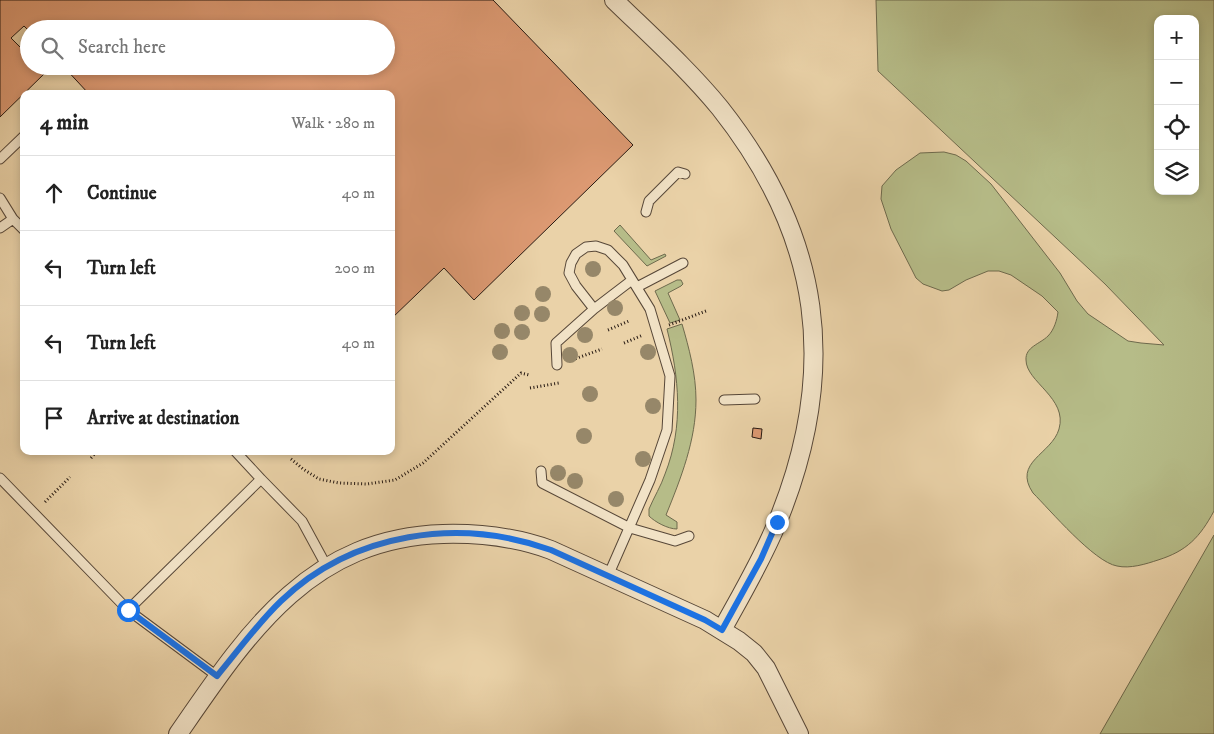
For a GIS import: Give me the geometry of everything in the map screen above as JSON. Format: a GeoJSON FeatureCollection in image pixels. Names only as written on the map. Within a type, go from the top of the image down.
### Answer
{"type":"FeatureCollection","features":[{"type":"Feature","properties":{"kind":"street"},"geometry":{"type":"LineString","coordinates":[[614,0],[686,69],[719,108],[762,169],[780,202],[794,237],[805,274],[812,311],[814,345],[812,379],[801,450],[777,522],[761,559],[722,630]]}},
{"type":"Feature","properties":{"kind":"street"},"geometry":{"type":"LineString","coordinates":[[178,734],[217,676],[260,622],[282,600],[310,578],[340,559],[372,545],[428,534],[481,534],[529,542],[551,550],[705,620],[722,630],[754,653],[766,668],[799,734]]}},
{"type":"Feature","properties":{"kind":"lane"},"geometry":{"type":"LineString","coordinates":[[0,159],[20,140]]}},
{"type":"Feature","properties":{"kind":"lane"},"geometry":{"type":"LineString","coordinates":[[646,212],[649,201],[678,172],[685,174]]}},
{"type":"Feature","properties":{"kind":"lane"},"geometry":{"type":"LineString","coordinates":[[0,198],[13,219],[20,226]]}},
{"type":"Feature","properties":{"kind":"lane"},"geometry":{"type":"LineString","coordinates":[[0,228],[13,219]]}},
{"type":"Feature","properties":{"kind":"lane"},"geometry":{"type":"LineString","coordinates":[[594,309],[576,286],[569,273],[571,263],[576,254],[586,247],[596,246],[608,250],[623,265],[650,309],[670,376],[667,430],[650,480],[608,576]]}},
{"type":"Feature","properties":{"kind":"lane"},"geometry":{"type":"LineString","coordinates":[[557,365],[556,343],[594,309],[634,283],[683,263]]}},
{"type":"Feature","properties":{"kind":"lane"},"geometry":{"type":"LineString","coordinates":[[724,400],[755,399]]}},
{"type":"Feature","properties":{"kind":"lane"},"geometry":{"type":"LineString","coordinates":[[239,455],[302,521],[327,567]]}},
{"type":"Feature","properties":{"kind":"lane"},"geometry":{"type":"LineString","coordinates":[[541,471],[542,483],[630,528],[675,541],[689,536]]}},
{"type":"Feature","properties":{"kind":"lane"},"geometry":{"type":"LineString","coordinates":[[0,478],[128,610],[217,676]]}},
{"type":"Feature","properties":{"kind":"lane"},"geometry":{"type":"LineString","coordinates":[[128,610],[261,479]]}},
{"type":"Feature","properties":{"kind":"path"},"geometry":{"type":"LineString","coordinates":[[668,326],[706,312]]}},
{"type":"Feature","properties":{"kind":"path"},"geometry":{"type":"LineString","coordinates":[[608,330],[629,321]]}},
{"type":"Feature","properties":{"kind":"path"},"geometry":{"type":"LineString","coordinates":[[624,343],[639,337]]}},
{"type":"Feature","properties":{"kind":"path"},"geometry":{"type":"LineString","coordinates":[[568,362],[602,349]]}},
{"type":"Feature","properties":{"kind":"path"},"geometry":{"type":"LineString","coordinates":[[291,459],[303,470],[319,479],[367,484],[395,480],[423,463],[521,373],[529,375]]}},
{"type":"Feature","properties":{"kind":"path"},"geometry":{"type":"LineString","coordinates":[[530,388],[559,383]]}},
{"type":"Feature","properties":{"kind":"path"},"geometry":{"type":"LineString","coordinates":[[90,458],[93,455]]}},
{"type":"Feature","properties":{"kind":"path"},"geometry":{"type":"LineString","coordinates":[[45,502],[70,477]]}},
{"type":"Feature","properties":{"kind":"green space"},"geometry":{"type":"Polygon","coordinates":[[[876,0],[1214,0],[1214,511],[1198,536],[1177,552],[1148,563],[1122,567],[1107,562],[1085,546],[1033,493],[1028,482],[1027,473],[1030,466],[1055,438],[1059,429],[1060,418],[1058,408],[1053,399],[1032,376],[1028,368],[1026,356],[1030,349],[1050,334],[1055,325],[1058,312],[1042,296],[1011,275],[999,271],[988,271],[966,280],[949,290],[942,291],[923,284],[916,278],[891,229],[881,199],[882,186],[896,170],[920,153],[944,152],[956,155],[966,161],[991,184],[1060,273],[1077,301],[1088,314],[1128,341],[1164,345],[1105,284],[878,71],[876,0]]]}},
{"type":"Feature","properties":{"kind":"green space"},"geometry":{"type":"Polygon","coordinates":[[[620,225],[651,260],[665,254],[666,256],[647,266],[614,231],[620,225]]]}},
{"type":"Feature","properties":{"kind":"green space"},"geometry":{"type":"Polygon","coordinates":[[[677,280],[681,280],[683,284],[668,293],[680,320],[670,323],[655,291],[677,280]]]}},
{"type":"Feature","properties":{"kind":"green space"},"geometry":{"type":"Polygon","coordinates":[[[682,324],[690,352],[696,400],[690,444],[682,473],[666,515],[677,522],[677,529],[673,529],[655,521],[649,516],[649,509],[671,456],[677,420],[677,383],[667,329],[682,324]]]}},
{"type":"Feature","properties":{"kind":"green space"},"geometry":{"type":"Polygon","coordinates":[[[1214,535],[1214,734],[1100,734],[1214,535]]]}},
{"type":"Feature","properties":{"kind":"building"},"geometry":{"type":"Polygon","coordinates":[[[0,0],[493,0],[633,145],[474,300],[444,268],[395,315],[395,90],[85,90],[71,75],[395,75],[395,20],[20,20],[20,30],[11,38],[20,47],[20,75],[43,75],[28,90],[20,90],[20,97],[0,117],[0,0]]]}},
{"type":"Feature","properties":{"kind":"building"},"geometry":{"type":"Polygon","coordinates":[[[753,428],[762,429],[761,439],[752,437],[753,428]]]}},
{"type":"Feature","properties":{"kind":"route"},"geometry":{"type":"LineString","coordinates":[[128,610],[217,676],[260,622],[282,600],[310,578],[340,559],[372,545],[400,538],[428,534],[481,534],[529,542],[551,550],[705,620],[722,630],[761,559],[777,522]]}}]}
